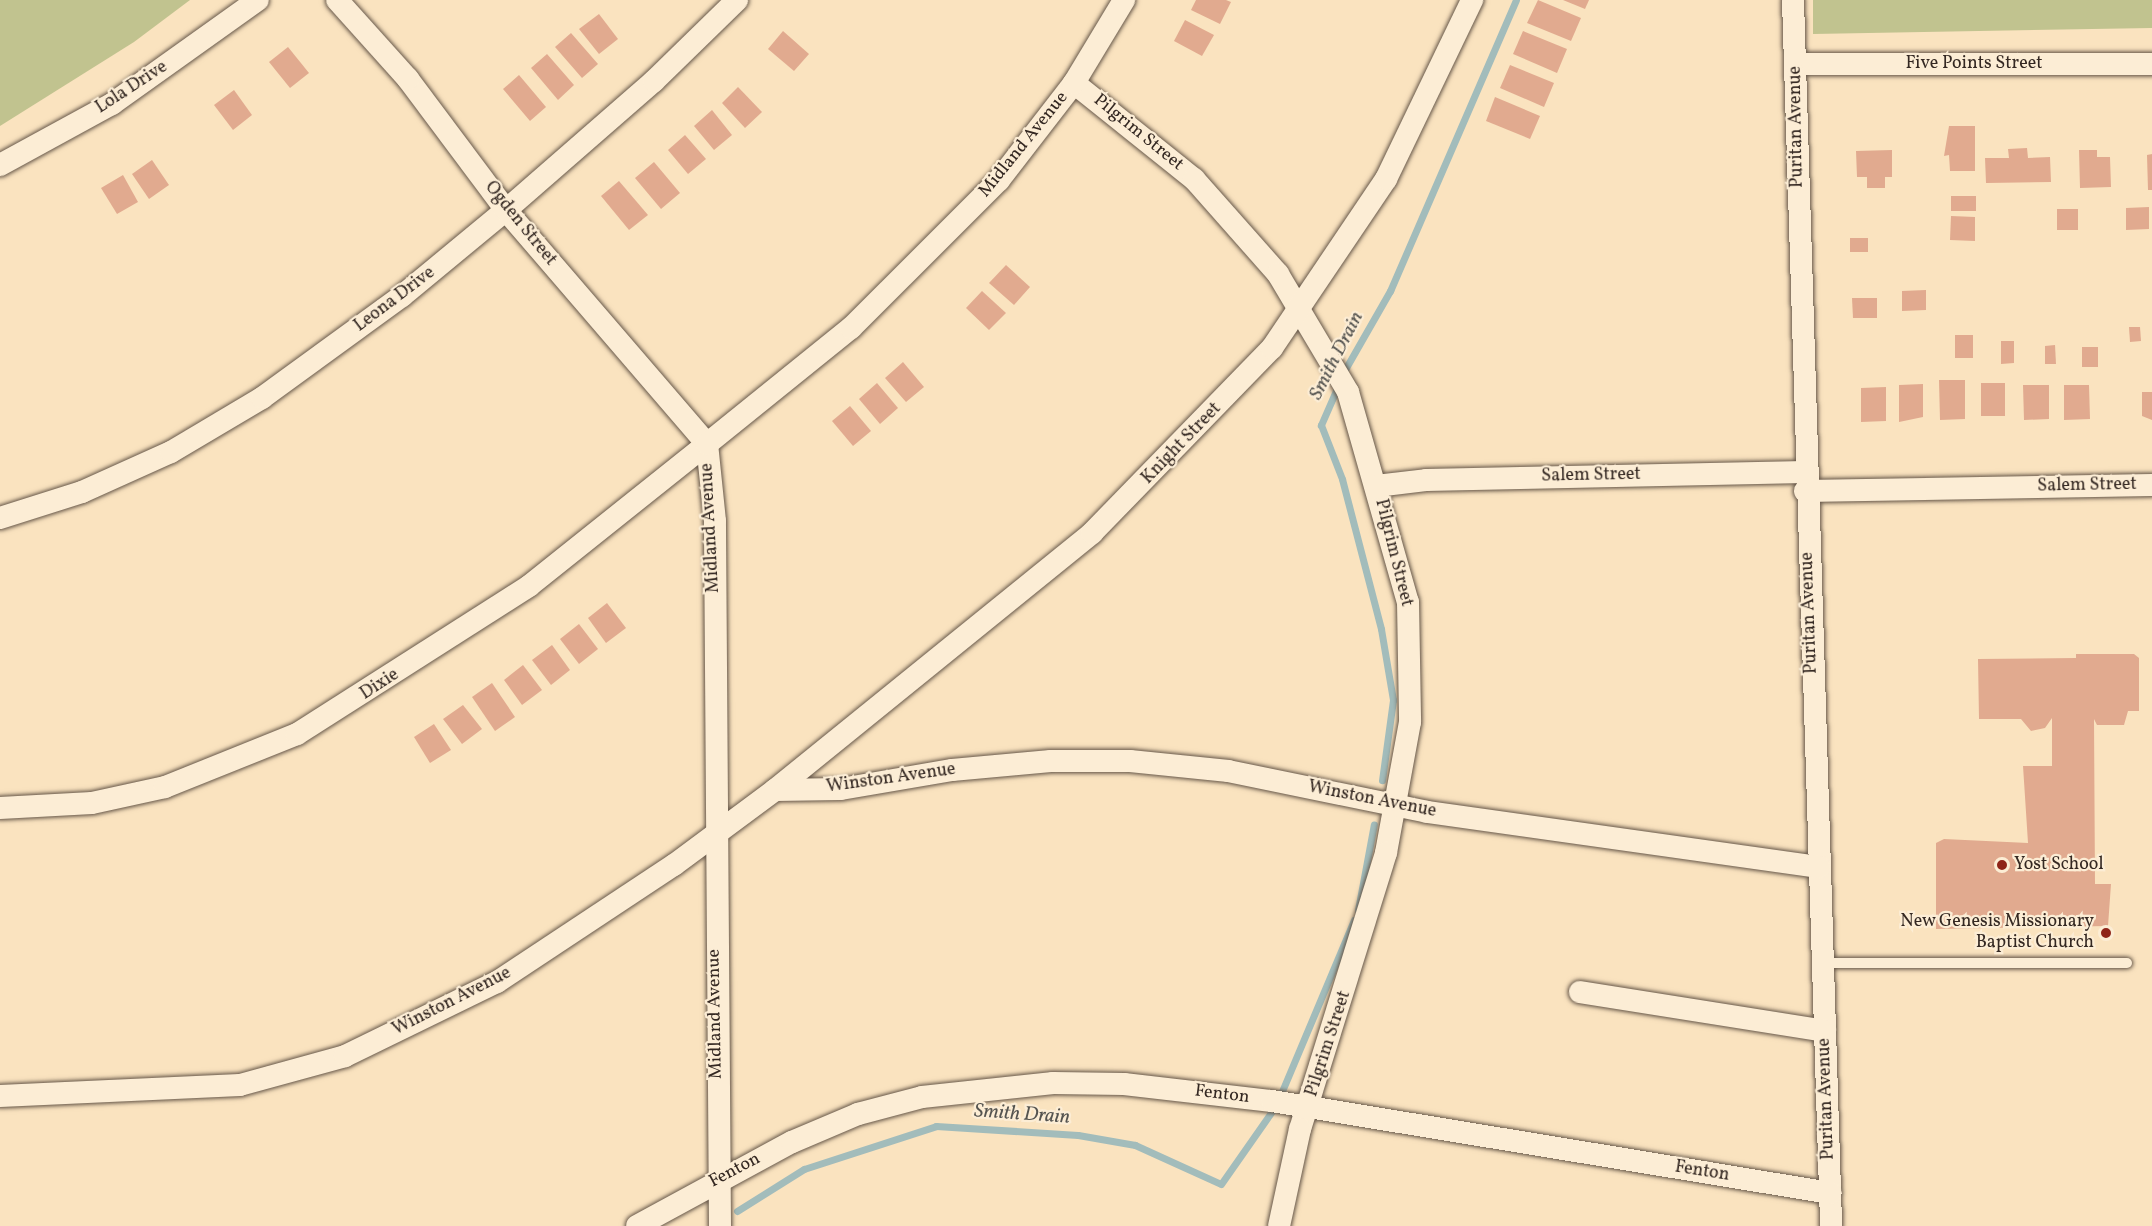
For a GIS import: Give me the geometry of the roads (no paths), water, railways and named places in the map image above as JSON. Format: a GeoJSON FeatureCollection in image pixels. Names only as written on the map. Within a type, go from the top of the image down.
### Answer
{"type":"FeatureCollection","features":[{"type":"Feature","properties":{"kind":"street","name":"Lola Drive"},"geometry":{"type":"LineString","coordinates":[[0,165],[112,104],[258,0]]}},
{"type":"Feature","properties":{"kind":"street","name":"Ogden Street"},"geometry":{"type":"LineString","coordinates":[[337,0],[408,79],[506,210],[707,444]]}},
{"type":"Feature","properties":{"kind":"street","name":"Leona Drive"},"geometry":{"type":"LineString","coordinates":[[0,518],[82,492],[171,453],[262,398],[402,296],[506,210],[737,0]]}},
{"type":"Feature","properties":{"kind":"street","name":"Midland Avenue"},"geometry":{"type":"LineString","coordinates":[[720,1226],[714,835],[715,521],[707,444],[913,271],[999,180],[1074,83],[1124,0]]}},
{"type":"Feature","properties":{"kind":"street","name":"Knight Street"},"geometry":{"type":"LineString","coordinates":[[775,790],[1092,533],[1191,436],[1300,311],[1386,179],[1472,0]]}},
{"type":"Feature","properties":{"kind":"street","name":"Puritan Avenue"},"geometry":{"type":"LineString","coordinates":[[1793,0],[1805,482],[1831,1226]]}},
{"type":"Feature","properties":{"kind":"street","name":"Five Points Street"},"geometry":{"type":"LineString","coordinates":[[1796,64],[2152,64]]}},
{"type":"Feature","properties":{"kind":"street","name":"Pilgrim Street"},"geometry":{"type":"LineString","coordinates":[[1074,83],[1194,179],[1278,274],[1348,392],[1402,570],[1412,646],[1410,722],[1395,806],[1370,918],[1309,1107],[1279,1226]]}},
{"type":"Feature","properties":{"kind":"street","name":"Dixie"},"geometry":{"type":"LineString","coordinates":[[0,808],[92,802],[165,787],[297,734],[529,586],[707,444]]}},
{"type":"Feature","properties":{"kind":"street","name":"Salem Street"},"geometry":{"type":"LineString","coordinates":[[1376,486],[1426,480],[2152,485]]}},
{"type":"Feature","properties":{"kind":"street","name":"Winston Avenue"},"geometry":{"type":"LineString","coordinates":[[0,1096],[178,1092],[249,1083],[326,1063],[496,982],[714,835],[775,790],[841,789],[952,770],[1051,761],[1130,761],[1228,771],[1395,806],[1819,867]]}},
{"type":"Feature","properties":{"kind":"street"},"geometry":{"type":"LineString","coordinates":[[1580,992],[1824,1031]]}},
{"type":"Feature","properties":{"kind":"street","name":"Fenton"},"geometry":{"type":"LineString","coordinates":[[637,1226],[718,1179],[858,1114],[987,1087],[1124,1084],[1309,1107],[1830,1193]]}},
{"type":"Feature","properties":{"kind":"lane"},"geometry":{"type":"LineString","coordinates":[[1822,963],[2127,963]]}},
{"type":"Feature","properties":{"kind":"waterway","name":"Smith Drain"},"geometry":{"type":"LineString","coordinates":[[1343,373],[1390,291],[1516,0]]}},
{"type":"Feature","properties":{"kind":"waterway","name":"Smith Drain"},"geometry":{"type":"LineString","coordinates":[[1338,386],[1321,425],[1342,479],[1381,629],[1393,700],[1382,780]]}},
{"type":"Feature","properties":{"kind":"waterway","name":"Smith Drain"},"geometry":{"type":"LineString","coordinates":[[1358,910],[1374,824]]}},
{"type":"Feature","properties":{"kind":"waterway","name":"Smith Drain"},"geometry":{"type":"LineString","coordinates":[[1280,1096],[1354,920]]}},
{"type":"Feature","properties":{"kind":"waterway","name":"Smith Drain"},"geometry":{"type":"LineString","coordinates":[[737,1211],[804,1169],[936,1126],[1078,1135],[1135,1145],[1221,1184],[1275,1107]]}},
{"type":"Feature","properties":{"kind":"place","name":"Yost School"},"geometry":{"type":"Point","coordinates":[2002,865]}},
{"type":"Feature","properties":{"kind":"place","name":"New Genesis Missionary Baptist Church"},"geometry":{"type":"Point","coordinates":[2106,933]}}]}
